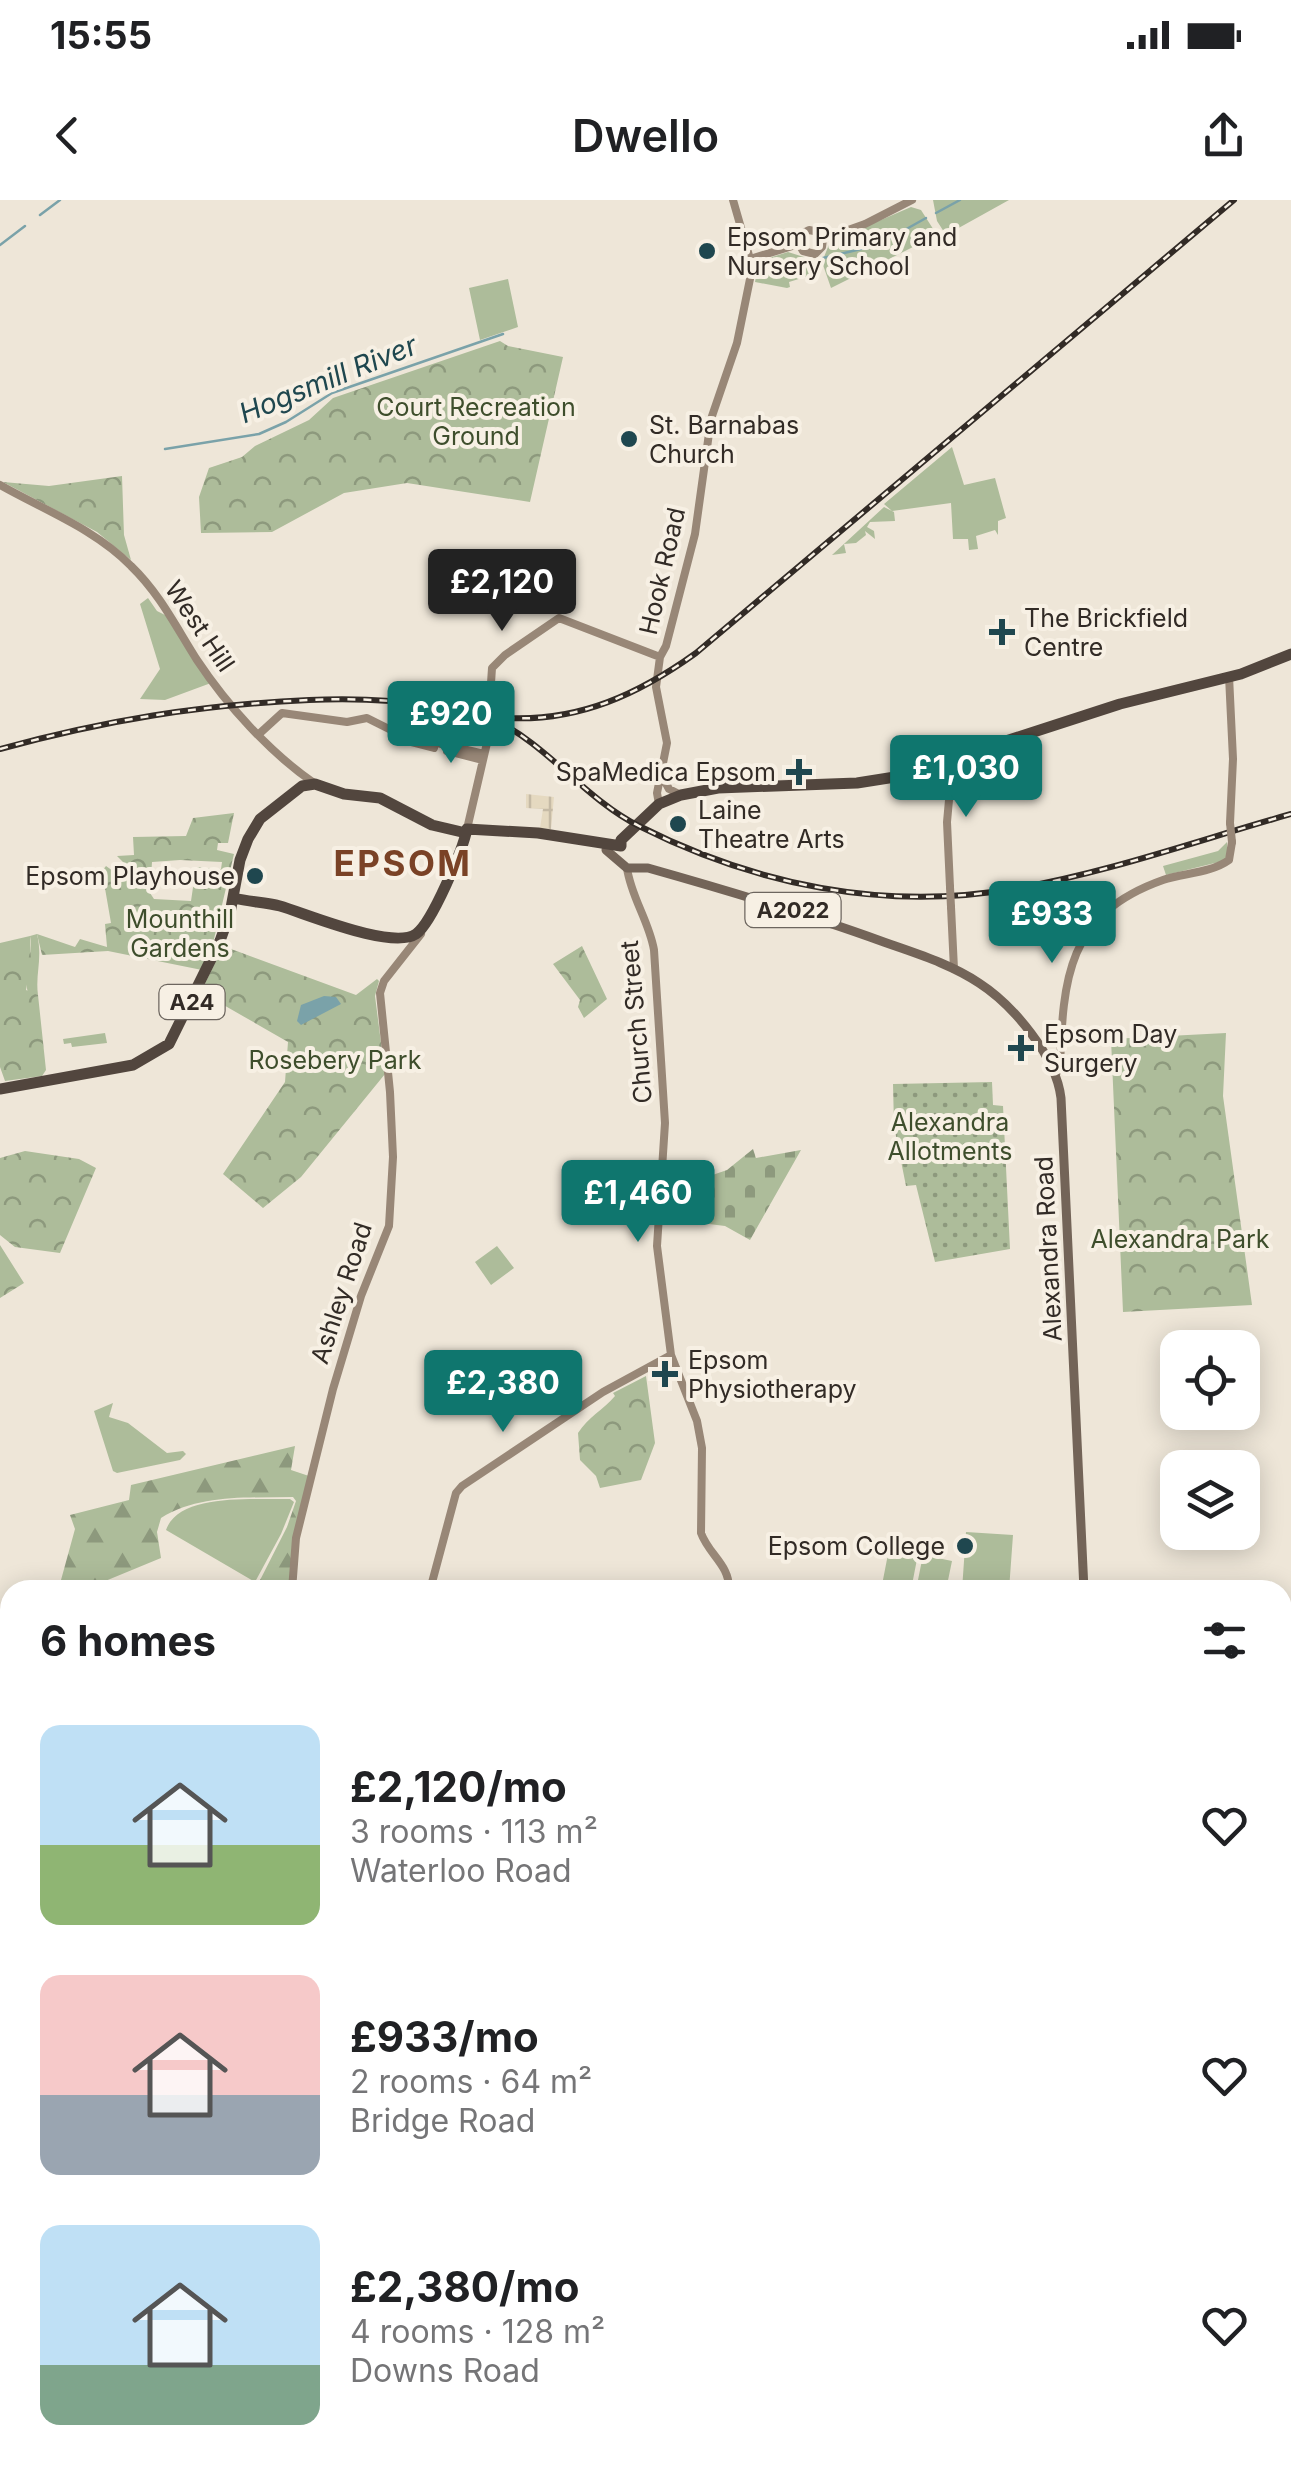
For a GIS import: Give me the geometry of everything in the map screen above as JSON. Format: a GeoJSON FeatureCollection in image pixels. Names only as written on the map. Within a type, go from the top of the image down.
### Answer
{"type":"FeatureCollection","features":[{"type":"Feature","properties":{"kind":"highway"},"geometry":{"type":"LineString","coordinates":[[466,833],[552,834],[626,846],[659,801],[728,787],[867,782],[1128,702],[1229,676],[1291,654]]}},
{"type":"Feature","properties":{"kind":"highway"},"geometry":{"type":"LineString","coordinates":[[304,779],[344,794],[380,798],[432,825],[466,833],[581,843],[606,850],[620,846]]}},
{"type":"Feature","properties":{"kind":"highway","name":"A24"},"geometry":{"type":"LineString","coordinates":[[0,1088],[128,1066],[156,1054],[174,1037],[230,914],[240,860],[254,828],[304,779]]}},
{"type":"Feature","properties":{"kind":"highway","name":"Ashley Road"},"geometry":{"type":"LineString","coordinates":[[420,930],[442,892],[466,833]]}},
{"type":"Feature","properties":{"kind":"highway"},"geometry":{"type":"LineString","coordinates":[[235,895],[256,903],[290,905]]}},
{"type":"Feature","properties":{"kind":"highway"},"geometry":{"type":"LineString","coordinates":[[235,895],[290,905],[360,932],[401,937],[420,930]]}},
{"type":"Feature","properties":{"kind":"highway"},"geometry":{"type":"LineString","coordinates":[[230,914],[256,903]]}},
{"type":"Feature","properties":{"kind":"main road","name":"Hook Road"},"geometry":{"type":"LineString","coordinates":[[659,801],[657,793],[667,744],[655,697],[660,657],[692,550],[708,430],[738,343],[750,279],[750,259],[732,200]]}},
{"type":"Feature","properties":{"kind":"main road"},"geometry":{"type":"LineString","coordinates":[[823,239],[865,224],[912,200]]}},
{"type":"Feature","properties":{"kind":"main road"},"geometry":{"type":"LineString","coordinates":[[809,230],[818,232],[823,239],[815,254],[803,252],[799,244],[801,234],[809,230]]}},
{"type":"Feature","properties":{"kind":"main road"},"geometry":{"type":"LineString","coordinates":[[750,259],[799,244]]}},
{"type":"Feature","properties":{"kind":"main road","name":"West Hill"},"geometry":{"type":"LineString","coordinates":[[0,485],[90,534],[126,561],[170,612],[214,684],[304,779]]}},
{"type":"Feature","properties":{"kind":"main road"},"geometry":{"type":"LineString","coordinates":[[466,833],[488,736],[492,668],[504,655],[559,618],[660,657]]}},
{"type":"Feature","properties":{"kind":"main road"},"geometry":{"type":"LineString","coordinates":[[1055,1075],[1060,1068],[1064,999],[1076,953],[1094,923],[1116,902],[1168,878],[1227,862],[1232,842],[1233,759],[1229,676]]}},
{"type":"Feature","properties":{"kind":"main road"},"geometry":{"type":"LineString","coordinates":[[259,734],[282,713],[347,722],[362,720],[364,727],[397,739],[483,756]]}},
{"type":"Feature","properties":{"kind":"main road"},"geometry":{"type":"LineString","coordinates":[[942,762],[950,789],[946,822],[954,969]]}},
{"type":"Feature","properties":{"kind":"main road"},"geometry":{"type":"LineString","coordinates":[[662,776],[669,789],[681,795]]}},
{"type":"Feature","properties":{"kind":"main road"},"geometry":{"type":"LineString","coordinates":[[620,846],[627,868]]}},
{"type":"Feature","properties":{"kind":"main road"},"geometry":{"type":"LineString","coordinates":[[606,850],[627,868]]}},
{"type":"Feature","properties":{"kind":"main road","name":"A2022"},"geometry":{"type":"LineString","coordinates":[[627,868],[648,868],[814,917],[954,969]]}},
{"type":"Feature","properties":{"kind":"main road","name":"Church Street"},"geometry":{"type":"LineString","coordinates":[[627,868],[629,884],[648,925],[654,950],[665,1123],[656,1246],[672,1355],[697,1421],[702,1448],[700,1533],[726,1570],[728,1580]]}},
{"type":"Feature","properties":{"kind":"main road","name":"Ashley Road"},"geometry":{"type":"LineString","coordinates":[[293,1580],[296,1538],[333,1389],[389,1226],[391,1110],[380,993],[384,981],[420,936],[420,930]]}},
{"type":"Feature","properties":{"kind":"main road"},"geometry":{"type":"LineString","coordinates":[[401,937],[406,955]]}},
{"type":"Feature","properties":{"kind":"main road","name":"Alexandra Road"},"geometry":{"type":"LineString","coordinates":[[954,969],[988,989],[1014,1012],[1055,1075],[1062,1112],[1083,1580]]}},
{"type":"Feature","properties":{"kind":"main road"},"geometry":{"type":"LineString","coordinates":[[433,1580],[456,1493],[462,1486],[603,1392],[672,1355]]}},
{"type":"Feature","properties":{"kind":"green space"},"geometry":{"type":"Polygon","coordinates":[[[933,200],[1009,200],[946,235],[937,221],[933,200]]]}},
{"type":"Feature","properties":{"kind":"green space"},"geometry":{"type":"Polygon","coordinates":[[[911,207],[921,210],[937,235],[831,288],[822,262],[830,242],[911,207]]]}},
{"type":"Feature","properties":{"kind":"green space"},"geometry":{"type":"Polygon","coordinates":[[[788,252],[807,258],[815,274],[789,282],[787,288],[755,282],[759,261],[788,252]]]}},
{"type":"Feature","properties":{"kind":"green space"},"geometry":{"type":"Polygon","coordinates":[[[508,279],[518,327],[480,340],[469,288],[508,279]]]}},
{"type":"Feature","properties":{"kind":"green space","name":"Court Recreation Ground"},"geometry":{"type":"Polygon","coordinates":[[[500,341],[563,357],[530,502],[407,483],[344,493],[272,532],[201,533],[199,497],[209,468],[242,457],[255,446],[309,420],[333,398],[500,341]]]}},
{"type":"Feature","properties":{"kind":"green space"},"geometry":{"type":"Polygon","coordinates":[[[952,447],[964,485],[995,478],[1006,518],[998,521],[998,535],[995,530],[976,536],[978,549],[969,550],[968,539],[953,539],[951,503],[892,511],[884,504],[952,447]]]}},
{"type":"Feature","properties":{"kind":"green space"},"geometry":{"type":"Polygon","coordinates":[[[122,476],[124,535],[131,560],[97,532],[3,482],[49,486],[122,476]]]}},
{"type":"Feature","properties":{"kind":"green space"},"geometry":{"type":"Polygon","coordinates":[[[884,507],[894,512],[895,521],[870,522],[867,527],[874,531],[875,539],[865,531],[866,535],[856,543],[844,544],[846,553],[832,555],[884,507]]]}},
{"type":"Feature","properties":{"kind":"green space"},"geometry":{"type":"Polygon","coordinates":[[[148,598],[157,611],[169,617],[211,683],[165,700],[140,699],[160,669],[140,604],[148,598]]]}},
{"type":"Feature","properties":{"kind":"green space","name":"Mounthill Gardens"},"geometry":{"type":"Polygon","coordinates":[[[234,813],[228,843],[218,843],[217,850],[234,854],[214,939],[202,970],[108,951],[42,955],[37,934],[75,947],[80,939],[107,947],[105,924],[111,923],[102,871],[106,866],[120,876],[127,866],[117,856],[134,855],[133,837],[186,836],[193,818],[234,813]],[[152,862],[150,893],[154,899],[191,901],[196,867],[221,869],[222,862],[152,862]]]}},
{"type":"Feature","properties":{"kind":"green space"},"geometry":{"type":"Polygon","coordinates":[[[1227,842],[1227,858],[1223,861],[1166,875],[1163,866],[1218,851],[1227,842]]]}},
{"type":"Feature","properties":{"kind":"green space"},"geometry":{"type":"Polygon","coordinates":[[[37,934],[38,995],[28,993],[27,986],[30,936],[37,934]]]}},
{"type":"Feature","properties":{"kind":"green space"},"geometry":{"type":"Polygon","coordinates":[[[30,936],[26,990],[38,995],[46,1070],[42,1076],[5,1081],[0,1067],[0,943],[30,936]]]}},
{"type":"Feature","properties":{"kind":"green space","name":"Rosebery Park"},"geometry":{"type":"Polygon","coordinates":[[[223,946],[356,995],[379,981],[375,996],[385,1074],[301,1177],[263,1208],[223,1174],[285,1082],[288,1042],[201,992],[223,946]]]}},
{"type":"Feature","properties":{"kind":"green space"},"geometry":{"type":"Polygon","coordinates":[[[582,946],[607,999],[584,1018],[578,1007],[580,1000],[553,964],[582,946]]]}},
{"type":"Feature","properties":{"kind":"green space"},"geometry":{"type":"Polygon","coordinates":[[[105,1033],[107,1043],[72,1047],[71,1043],[64,1044],[63,1039],[105,1033]]]}},
{"type":"Feature","properties":{"kind":"green space","name":"Alexandra Park"},"geometry":{"type":"Polygon","coordinates":[[[1226,1033],[1223,1096],[1252,1305],[1123,1312],[1111,1039],[1226,1033]]]}},
{"type":"Feature","properties":{"kind":"green space","name":"Alexandra Allotments"},"geometry":{"type":"Polygon","coordinates":[[[992,1082],[993,1105],[1003,1106],[1010,1249],[935,1262],[916,1185],[906,1186],[894,1126],[893,1084],[992,1082]]]}},
{"type":"Feature","properties":{"kind":"green space"},"geometry":{"type":"Polygon","coordinates":[[[753,1149],[756,1158],[801,1150],[750,1240],[725,1226],[693,1222],[698,1180],[727,1170],[753,1149]]]}},
{"type":"Feature","properties":{"kind":"green space"},"geometry":{"type":"Polygon","coordinates":[[[25,1151],[79,1159],[96,1168],[60,1253],[15,1247],[0,1235],[0,1158],[25,1151]]]}},
{"type":"Feature","properties":{"kind":"green space"},"geometry":{"type":"Polygon","coordinates":[[[0,1245],[24,1283],[0,1298],[0,1245]]]}},
{"type":"Feature","properties":{"kind":"green space"},"geometry":{"type":"Polygon","coordinates":[[[497,1246],[514,1268],[491,1285],[475,1262],[497,1246]]]}},
{"type":"Feature","properties":{"kind":"green space"},"geometry":{"type":"Polygon","coordinates":[[[646,1376],[655,1443],[641,1480],[600,1488],[596,1476],[580,1460],[578,1433],[615,1396],[613,1393],[646,1376]]]}},
{"type":"Feature","properties":{"kind":"green space"},"geometry":{"type":"Polygon","coordinates":[[[113,1403],[109,1417],[128,1423],[167,1453],[186,1454],[180,1460],[113,1471],[94,1411],[113,1403]]]}},
{"type":"Feature","properties":{"kind":"green space"},"geometry":{"type":"Polygon","coordinates":[[[295,1446],[291,1470],[309,1476],[291,1580],[260,1580],[287,1527],[296,1501],[293,1497],[225,1499],[176,1510],[161,1518],[157,1532],[161,1558],[108,1580],[61,1580],[75,1529],[70,1515],[129,1500],[131,1485],[295,1446]]]}},
{"type":"Feature","properties":{"kind":"green space"},"geometry":{"type":"Polygon","coordinates":[[[239,1499],[294,1502],[256,1580],[166,1530],[186,1509],[239,1499]]]}},
{"type":"Feature","properties":{"kind":"green space"},"geometry":{"type":"Polygon","coordinates":[[[966,1532],[1013,1535],[1010,1580],[963,1580],[966,1532]]]}},
{"type":"Feature","properties":{"kind":"green space"},"geometry":{"type":"Polygon","coordinates":[[[889,1549],[918,1554],[913,1580],[883,1580],[889,1549]]]}},
{"type":"Feature","properties":{"kind":"green space"},"geometry":{"type":"Polygon","coordinates":[[[923,1555],[952,1561],[948,1580],[918,1580],[923,1555]]]}},
{"type":"Feature","properties":{"kind":"shaded area"},"geometry":{"type":"Polygon","coordinates":[[[526,794],[554,797],[551,829],[540,828],[543,809],[526,808],[526,794]]]}},
{"type":"Feature","properties":{"kind":"water"},"geometry":{"type":"Polygon","coordinates":[[[324,996],[336,997],[341,1004],[301,1025],[297,1021],[301,1005],[324,996]]]}},
{"type":"Feature","properties":{"kind":"waterway"},"geometry":{"type":"LineString","coordinates":[[40,215],[60,200]]}},
{"type":"Feature","properties":{"kind":"waterway","name":"Hogsmill River"},"geometry":{"type":"LineString","coordinates":[[936,213],[960,200]]}},
{"type":"Feature","properties":{"kind":"waterway","name":"Hogsmill River"},"geometry":{"type":"LineString","coordinates":[[823,258],[878,245],[926,218]]}},
{"type":"Feature","properties":{"kind":"waterway"},"geometry":{"type":"LineString","coordinates":[[0,245],[25,226]]}},
{"type":"Feature","properties":{"kind":"waterway","name":"Hogsmill River"},"geometry":{"type":"LineString","coordinates":[[760,275],[807,263]]}},
{"type":"Feature","properties":{"kind":"waterway","name":"Hogsmill River"},"geometry":{"type":"LineString","coordinates":[[165,449],[259,434],[332,393],[503,334]]}},
{"type":"Feature","properties":{"kind":"railway"},"geometry":{"type":"LineString","coordinates":[[0,749],[116,722],[229,706],[374,700],[497,717],[533,718],[583,710],[630,693],[696,653],[1234,200]]}},
{"type":"Feature","properties":{"kind":"railway"},"geometry":{"type":"LineString","coordinates":[[493,719],[531,743],[619,814],[683,847],[774,878],[868,894],[916,897],[1013,889],[1118,865],[1291,814]]}},
{"type":"Feature","properties":{"kind":"place","name":"Epsom Primary and Nursery School"},"geometry":{"type":"Point","coordinates":[707,251]}},
{"type":"Feature","properties":{"kind":"place","name":"St. Barnabas Church"},"geometry":{"type":"Point","coordinates":[629,439]}},
{"type":"Feature","properties":{"kind":"place","name":"The Brickfield Centre"},"geometry":{"type":"Point","coordinates":[1002,632]}},
{"type":"Feature","properties":{"kind":"place","name":"SpaMedica Epsom"},"geometry":{"type":"Point","coordinates":[799,772]}},
{"type":"Feature","properties":{"kind":"place","name":"Laine Theatre Arts"},"geometry":{"type":"Point","coordinates":[678,824]}},
{"type":"Feature","properties":{"kind":"place","name":"Epsom Playhouse"},"geometry":{"type":"Point","coordinates":[255,876]}},
{"type":"Feature","properties":{"kind":"place","name":"Epsom Day Surgery"},"geometry":{"type":"Point","coordinates":[1021,1048]}},
{"type":"Feature","properties":{"kind":"place","name":"Epsom Physiotherapy"},"geometry":{"type":"Point","coordinates":[665,1374]}},
{"type":"Feature","properties":{"kind":"place","name":"Epsom College"},"geometry":{"type":"Point","coordinates":[965,1546]}},
{"type":"Feature","properties":{"kind":"district","name":"EPSOM"},"geometry":{"type":"Point","coordinates":[403,863]}}]}
